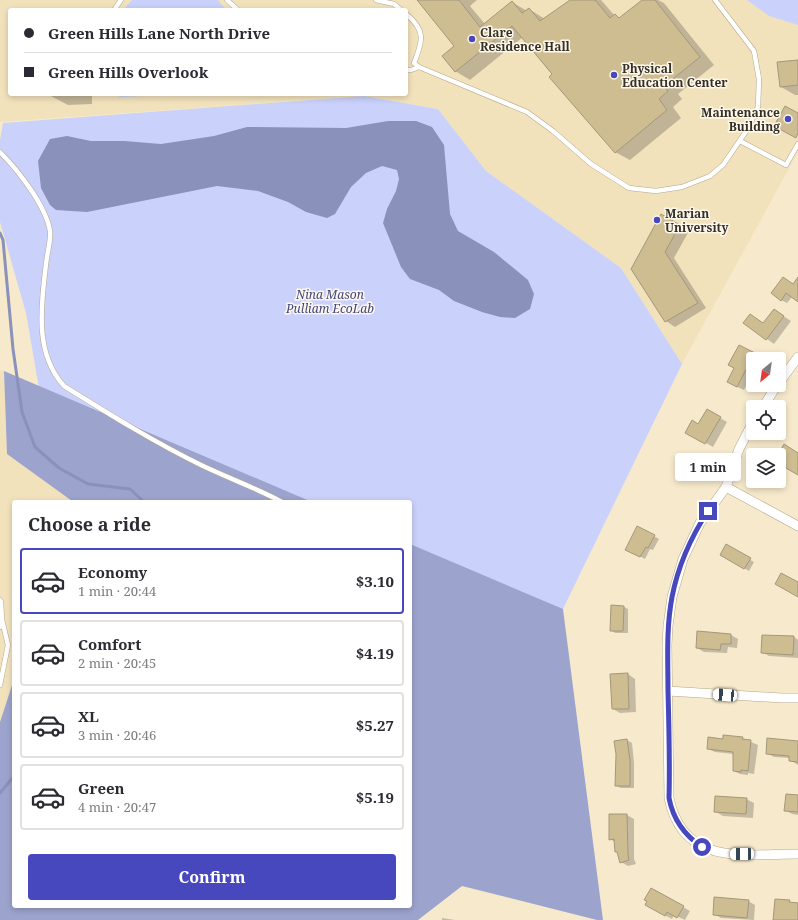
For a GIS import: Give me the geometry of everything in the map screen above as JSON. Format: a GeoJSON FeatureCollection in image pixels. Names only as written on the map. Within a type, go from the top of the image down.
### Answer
{"type":"FeatureCollection","features":[{"type":"Feature","properties":{"kind":"street"},"geometry":{"type":"LineString","coordinates":[[786,373],[798,356]]}},
{"type":"Feature","properties":{"kind":"street"},"geometry":{"type":"LineString","coordinates":[[746,435],[738,449],[726,487],[708,511],[695,532],[676,582],[668,626],[669,798],[672,812],[683,830],[702,847],[724,854],[798,854]]}},
{"type":"Feature","properties":{"kind":"street"},"geometry":{"type":"LineString","coordinates":[[726,487],[798,526]]}},
{"type":"Feature","properties":{"kind":"street"},"geometry":{"type":"LineString","coordinates":[[668,691],[798,698]]}},
{"type":"Feature","properties":{"kind":"lane"},"geometry":{"type":"LineString","coordinates":[[228,0],[236,8]]}},
{"type":"Feature","properties":{"kind":"lane"},"geometry":{"type":"LineString","coordinates":[[376,0],[394,4],[399,8]]}},
{"type":"Feature","properties":{"kind":"lane"},"geometry":{"type":"LineString","coordinates":[[408,16],[416,22],[422,38],[414,63],[419,67],[527,112],[553,131],[591,164],[628,188],[656,191],[682,187],[710,176],[723,165],[740,141],[758,107],[759,79],[754,51],[715,0]]}},
{"type":"Feature","properties":{"kind":"lane"},"geometry":{"type":"LineString","coordinates":[[408,70],[419,67]]}},
{"type":"Feature","properties":{"kind":"lane"},"geometry":{"type":"LineString","coordinates":[[740,141],[786,165],[798,144]]}},
{"type":"Feature","properties":{"kind":"lane"},"geometry":{"type":"LineString","coordinates":[[0,152],[16,169],[46,215],[50,232],[42,293],[42,342],[47,359],[56,376],[64,386],[144,434],[201,465],[278,500]]}},
{"type":"Feature","properties":{"kind":"lane"},"geometry":{"type":"LineString","coordinates":[[0,600],[2,620],[8,645],[0,685]]}},
{"type":"Feature","properties":{"kind":"lane"},"geometry":{"type":"LineString","coordinates":[[0,627],[2,620]]}},
{"type":"Feature","properties":{"kind":"lane"},"geometry":{"type":"LineString","coordinates":[[0,670],[2,677]]}},
{"type":"Feature","properties":{"kind":"shaded area","name":"Marian University"},"geometry":{"type":"Polygon","coordinates":[[[0,0],[798,0],[798,152],[682,364],[621,268],[486,171],[438,109],[364,96],[0,122],[0,0]]]}},
{"type":"Feature","properties":{"kind":"shaded area"},"geometry":{"type":"Polygon","coordinates":[[[388,121],[416,121],[432,127],[444,145],[450,214],[458,231],[494,252],[528,280],[534,294],[530,309],[515,318],[500,317],[454,301],[439,290],[410,279],[401,267],[383,223],[387,209],[396,191],[399,179],[397,170],[382,166],[366,173],[351,187],[335,214],[327,218],[306,212],[288,202],[258,191],[217,186],[87,212],[56,210],[50,205],[41,188],[38,161],[50,139],[67,136],[91,141],[124,141],[161,144],[214,136],[247,127],[346,128],[388,121]]]}},
{"type":"Feature","properties":{"kind":"shaded area"},"geometry":{"type":"Polygon","coordinates":[[[0,370],[4,371],[7,454],[72,500],[12,500],[12,685],[0,721],[0,370]]]}},
{"type":"Feature","properties":{"kind":"shaded area"},"geometry":{"type":"Polygon","coordinates":[[[4,371],[307,500],[71,500],[7,454],[4,371]]]}},
{"type":"Feature","properties":{"kind":"shaded area"},"geometry":{"type":"Polygon","coordinates":[[[412,545],[563,609],[603,920],[597,920],[462,886],[418,920],[0,920],[0,722],[12,685],[12,908],[412,908],[412,545]]]}},
{"type":"Feature","properties":{"kind":"green space"},"geometry":{"type":"Polygon","coordinates":[[[132,0],[218,0],[224,8],[125,8],[132,0]]]}},
{"type":"Feature","properties":{"kind":"green space"},"geometry":{"type":"Polygon","coordinates":[[[747,0],[798,0],[798,25],[769,16],[747,0]]]}},
{"type":"Feature","properties":{"kind":"green space"},"geometry":{"type":"Polygon","coordinates":[[[119,96],[142,96],[119,97],[119,96]]]}},
{"type":"Feature","properties":{"kind":"green space","name":"Nina Mason Pulliam EcoLab"},"geometry":{"type":"Polygon","coordinates":[[[364,96],[438,109],[486,171],[621,268],[682,364],[563,609],[527,679],[412,879],[412,500],[176,500],[45,423],[26,313],[0,222],[0,140],[3,123],[364,96]]]}},
{"type":"Feature","properties":{"kind":"building","name":"Physical Education Center"},"geometry":{"type":"Polygon","coordinates":[[[417,0],[459,0],[480,27],[512,1],[522,13],[529,8],[540,21],[570,0],[595,0],[610,18],[615,14],[619,18],[642,0],[655,0],[700,57],[664,86],[668,91],[659,99],[667,110],[615,153],[549,77],[552,74],[512,26],[455,72],[442,56],[454,46],[417,0]]]}},
{"type":"Feature","properties":{"kind":"building"},"geometry":{"type":"Polygon","coordinates":[[[798,60],[798,85],[780,87],[777,62],[798,60]]]}},
{"type":"Feature","properties":{"kind":"building","name":"Maintenance Building"},"geometry":{"type":"Polygon","coordinates":[[[785,106],[798,113],[798,133],[796,138],[774,126],[785,106]]]}},
{"type":"Feature","properties":{"kind":"building"},"geometry":{"type":"Polygon","coordinates":[[[661,214],[680,225],[665,252],[698,303],[665,322],[631,269],[661,214]]]}},
{"type":"Feature","properties":{"kind":"building"},"geometry":{"type":"Polygon","coordinates":[[[783,277],[793,284],[798,277],[798,302],[786,293],[781,301],[771,293],[783,277]]]}},
{"type":"Feature","properties":{"kind":"building"},"geometry":{"type":"Polygon","coordinates":[[[774,309],[784,316],[766,340],[743,323],[750,314],[763,323],[774,309]]]}},
{"type":"Feature","properties":{"kind":"building"},"geometry":{"type":"Polygon","coordinates":[[[739,345],[753,352],[746,352],[746,370],[737,387],[727,382],[734,368],[728,365],[739,345]]]}},
{"type":"Feature","properties":{"kind":"building"},"geometry":{"type":"Polygon","coordinates":[[[707,409],[721,417],[705,444],[685,433],[692,420],[698,424],[707,409]]]}},
{"type":"Feature","properties":{"kind":"building"},"geometry":{"type":"Polygon","coordinates":[[[784,444],[798,453],[798,475],[786,468],[786,448],[782,448],[784,444]]]}},
{"type":"Feature","properties":{"kind":"building"},"geometry":{"type":"Polygon","coordinates":[[[637,526],[655,535],[648,548],[646,547],[640,557],[625,550],[637,526]]]}},
{"type":"Feature","properties":{"kind":"building"},"geometry":{"type":"Polygon","coordinates":[[[726,544],[751,558],[744,569],[720,555],[726,544]]]}},
{"type":"Feature","properties":{"kind":"building"},"geometry":{"type":"Polygon","coordinates":[[[781,573],[798,582],[798,597],[775,584],[781,573]]]}},
{"type":"Feature","properties":{"kind":"building"},"geometry":{"type":"Polygon","coordinates":[[[611,605],[624,606],[623,631],[610,631],[611,605]]]}},
{"type":"Feature","properties":{"kind":"building"},"geometry":{"type":"Polygon","coordinates":[[[697,631],[731,634],[731,644],[721,644],[720,650],[696,648],[697,631]]]}},
{"type":"Feature","properties":{"kind":"building"},"geometry":{"type":"Polygon","coordinates":[[[762,635],[794,636],[793,655],[761,653],[762,635]]]}},
{"type":"Feature","properties":{"kind":"building"},"geometry":{"type":"Polygon","coordinates":[[[628,673],[629,709],[612,709],[610,674],[628,673]]]}},
{"type":"Feature","properties":{"kind":"building"},"geometry":{"type":"Polygon","coordinates":[[[723,735],[743,737],[742,739],[751,740],[748,771],[733,771],[733,752],[707,749],[708,737],[723,739],[723,735]]]}},
{"type":"Feature","properties":{"kind":"building"},"geometry":{"type":"Polygon","coordinates":[[[767,738],[798,741],[798,762],[789,761],[789,756],[766,754],[767,738]]]}},
{"type":"Feature","properties":{"kind":"building"},"geometry":{"type":"Polygon","coordinates":[[[627,739],[630,760],[630,786],[615,786],[616,754],[614,741],[627,739]]]}},
{"type":"Feature","properties":{"kind":"building"},"geometry":{"type":"Polygon","coordinates":[[[786,794],[798,795],[798,812],[784,811],[786,794]]]}},
{"type":"Feature","properties":{"kind":"building"},"geometry":{"type":"Polygon","coordinates":[[[715,796],[747,798],[746,814],[714,812],[715,796]]]}},
{"type":"Feature","properties":{"kind":"building"},"geometry":{"type":"Polygon","coordinates":[[[609,814],[627,814],[629,860],[620,863],[617,852],[615,852],[614,839],[609,840],[609,814]]]}},
{"type":"Feature","properties":{"kind":"building"},"geometry":{"type":"Polygon","coordinates":[[[651,888],[684,906],[677,918],[667,912],[665,916],[645,905],[647,901],[644,900],[651,888]]]}},
{"type":"Feature","properties":{"kind":"building"},"geometry":{"type":"Polygon","coordinates":[[[714,897],[749,900],[747,918],[713,915],[714,897]]]}},
{"type":"Feature","properties":{"kind":"building"},"geometry":{"type":"Polygon","coordinates":[[[775,899],[790,900],[789,902],[798,903],[798,920],[773,920],[775,899]]]}},
{"type":"Feature","properties":{"kind":"waterway"},"geometry":{"type":"LineString","coordinates":[[0,233],[3,240],[13,349],[22,412],[35,447],[59,468],[88,484],[130,489],[142,500]]}},
{"type":"Feature","properties":{"kind":"waterway"},"geometry":{"type":"LineString","coordinates":[[0,793],[12,778]]}},
{"type":"Feature","properties":{"kind":"place","name":"Clare Residence Hall"},"geometry":{"type":"Point","coordinates":[472,39]}},
{"type":"Feature","properties":{"kind":"place","name":"Physical Education Center"},"geometry":{"type":"Point","coordinates":[614,75]}},
{"type":"Feature","properties":{"kind":"place","name":"Maintenance Building"},"geometry":{"type":"Point","coordinates":[788,119]}},
{"type":"Feature","properties":{"kind":"place","name":"Marian University"},"geometry":{"type":"Point","coordinates":[657,220]}},
{"type":"Feature","properties":{"kind":"route"},"geometry":{"type":"LineString","coordinates":[[702,847],[680,827],[672,812],[669,798],[667,645],[672,597],[680,568],[695,532],[708,511]]}}]}
